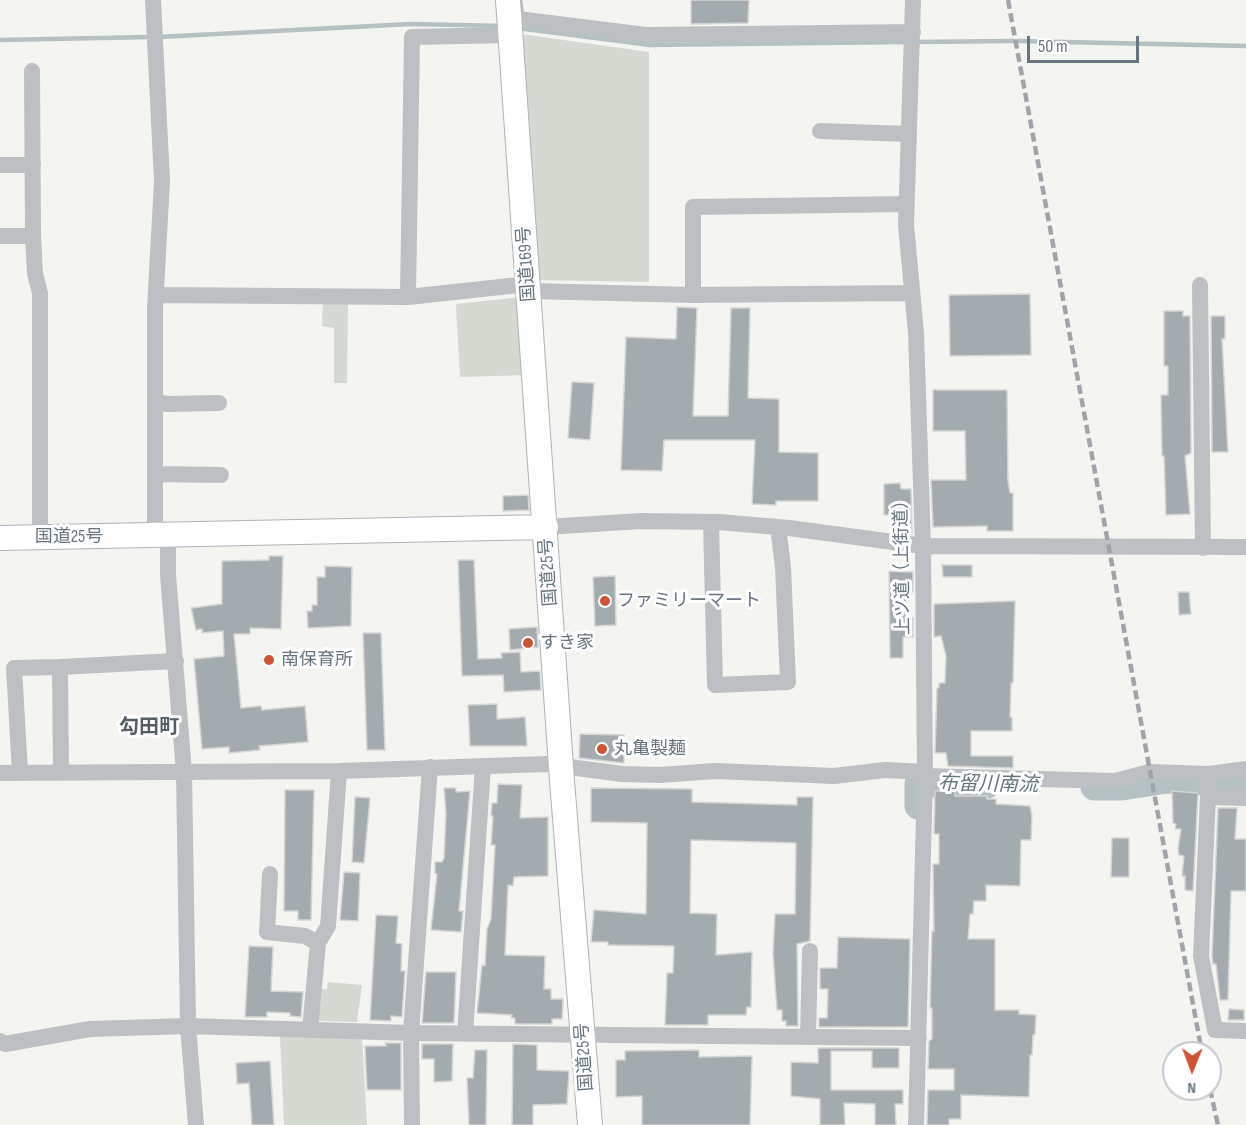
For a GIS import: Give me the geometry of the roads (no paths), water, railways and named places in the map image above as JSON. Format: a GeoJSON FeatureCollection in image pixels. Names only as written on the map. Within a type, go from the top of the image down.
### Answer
{"type":"FeatureCollection","features":[{"type":"Feature","properties":{"kind":"highway","name":"国道169号"},"geometry":{"type":"LineString","coordinates":[[510,18],[546,527]]}},
{"type":"Feature","properties":{"kind":"highway","name":"国道25号"},"geometry":{"type":"LineString","coordinates":[[0,538],[161,537],[546,527],[590,1125]]}},
{"type":"Feature","properties":{"kind":"street"},"geometry":{"type":"LineString","coordinates":[[153,0],[162,181],[158,295],[155,308],[155,474],[176,661],[184,772],[188,1026],[196,1125]]}},
{"type":"Feature","properties":{"kind":"street","name":"上ツ道（上街道）"},"geometry":{"type":"LineString","coordinates":[[913,0],[907,204],[916,333],[923,546],[925,774],[916,1125]]}},
{"type":"Feature","properties":{"kind":"street"},"geometry":{"type":"LineString","coordinates":[[408,297],[412,37],[510,18],[646,35],[913,32]]}},
{"type":"Feature","properties":{"kind":"street"},"geometry":{"type":"LineString","coordinates":[[32,70],[33,236],[35,274],[40,293],[40,537]]}},
{"type":"Feature","properties":{"kind":"street"},"geometry":{"type":"LineString","coordinates":[[820,131],[909,134]]}},
{"type":"Feature","properties":{"kind":"street"},"geometry":{"type":"LineString","coordinates":[[0,165],[33,165]]}},
{"type":"Feature","properties":{"kind":"street"},"geometry":{"type":"LineString","coordinates":[[693,295],[693,207],[907,204]]}},
{"type":"Feature","properties":{"kind":"street"},"geometry":{"type":"LineString","coordinates":[[0,236],[33,236]]}},
{"type":"Feature","properties":{"kind":"street"},"geometry":{"type":"LineString","coordinates":[[1200,285],[1203,548]]}},
{"type":"Feature","properties":{"kind":"street"},"geometry":{"type":"LineString","coordinates":[[158,295],[408,297],[528,287],[693,295],[912,293]]}},
{"type":"Feature","properties":{"kind":"street"},"geometry":{"type":"LineString","coordinates":[[155,401],[167,404],[219,403]]}},
{"type":"Feature","properties":{"kind":"street"},"geometry":{"type":"LineString","coordinates":[[155,474],[221,475]]}},
{"type":"Feature","properties":{"kind":"street"},"geometry":{"type":"LineString","coordinates":[[546,527],[641,521],[711,523],[778,527],[923,546],[1246,547]]}},
{"type":"Feature","properties":{"kind":"street"},"geometry":{"type":"LineString","coordinates":[[711,523],[714,685],[788,682],[783,567],[778,527]]}},
{"type":"Feature","properties":{"kind":"street"},"geometry":{"type":"LineString","coordinates":[[20,773],[14,668],[176,661]]}},
{"type":"Feature","properties":{"kind":"street"},"geometry":{"type":"LineString","coordinates":[[60,667],[61,772]]}},
{"type":"Feature","properties":{"kind":"street"},"geometry":{"type":"LineString","coordinates":[[0,773],[339,771],[563,765],[622,774],[651,775],[715,771],[834,776],[885,770],[925,774],[1114,781],[1149,772],[1209,774],[1246,769]]}},
{"type":"Feature","properties":{"kind":"street"},"geometry":{"type":"LineString","coordinates":[[465,1034],[483,766]]}},
{"type":"Feature","properties":{"kind":"street"},"geometry":{"type":"LineString","coordinates":[[412,1125],[411,1033],[429,767]]}},
{"type":"Feature","properties":{"kind":"street"},"geometry":{"type":"LineString","coordinates":[[310,1029],[318,943],[328,926],[339,771]]}},
{"type":"Feature","properties":{"kind":"street"},"geometry":{"type":"LineString","coordinates":[[1209,774],[1202,956],[1215,1030],[1246,1031]]}},
{"type":"Feature","properties":{"kind":"street"},"geometry":{"type":"LineString","coordinates":[[1208,797],[1246,798]]}},
{"type":"Feature","properties":{"kind":"street"},"geometry":{"type":"LineString","coordinates":[[270,874],[267,932],[305,936],[318,943]]}},
{"type":"Feature","properties":{"kind":"street"},"geometry":{"type":"LineString","coordinates":[[808,1037],[810,951]]}},
{"type":"Feature","properties":{"kind":"street"},"geometry":{"type":"LineString","coordinates":[[0,1041],[5,1044],[90,1029],[188,1026],[465,1034],[919,1038]]}},
{"type":"Feature","properties":{"kind":"waterway"},"geometry":{"type":"LineString","coordinates":[[520,0],[522,16]]}},
{"type":"Feature","properties":{"kind":"waterway"},"geometry":{"type":"LineString","coordinates":[[158,37],[411,24],[503,26]]}},
{"type":"Feature","properties":{"kind":"waterway"},"geometry":{"type":"LineString","coordinates":[[517,28],[650,45],[907,42]]}},
{"type":"Feature","properties":{"kind":"waterway"},"geometry":{"type":"LineString","coordinates":[[0,40],[150,37]]}},
{"type":"Feature","properties":{"kind":"waterway"},"geometry":{"type":"LineString","coordinates":[[916,42],[1014,41]]}},
{"type":"Feature","properties":{"kind":"waterway"},"geometry":{"type":"LineString","coordinates":[[1018,41],[1246,46]]}},
{"type":"Feature","properties":{"kind":"waterway","name":"布留川南流"},"geometry":{"type":"LineString","coordinates":[[1094,787],[1122,787],[1167,780],[1246,784]]}},
{"type":"Feature","properties":{"kind":"waterway","name":"布留川南流"},"geometry":{"type":"LineString","coordinates":[[918,806],[918,784],[987,785]]}},
{"type":"Feature","properties":{"kind":"railway"},"geometry":{"type":"LineString","coordinates":[[1008,0],[1200,1041]]}},
{"type":"Feature","properties":{"kind":"railway"},"geometry":{"type":"LineString","coordinates":[[1213,1101],[1218,1125]]}},
{"type":"Feature","properties":{"kind":"place","name":"ファミリーマート"},"geometry":{"type":"Point","coordinates":[605,601]}},
{"type":"Feature","properties":{"kind":"place","name":"すき家"},"geometry":{"type":"Point","coordinates":[528,643]}},
{"type":"Feature","properties":{"kind":"place","name":"南保育所"},"geometry":{"type":"Point","coordinates":[269,660]}},
{"type":"Feature","properties":{"kind":"place","name":"丸亀製麺"},"geometry":{"type":"Point","coordinates":[602,749]}},
{"type":"Feature","properties":{"kind":"district","name":"勾田町"},"geometry":{"type":"Point","coordinates":[149,728]}}]}
